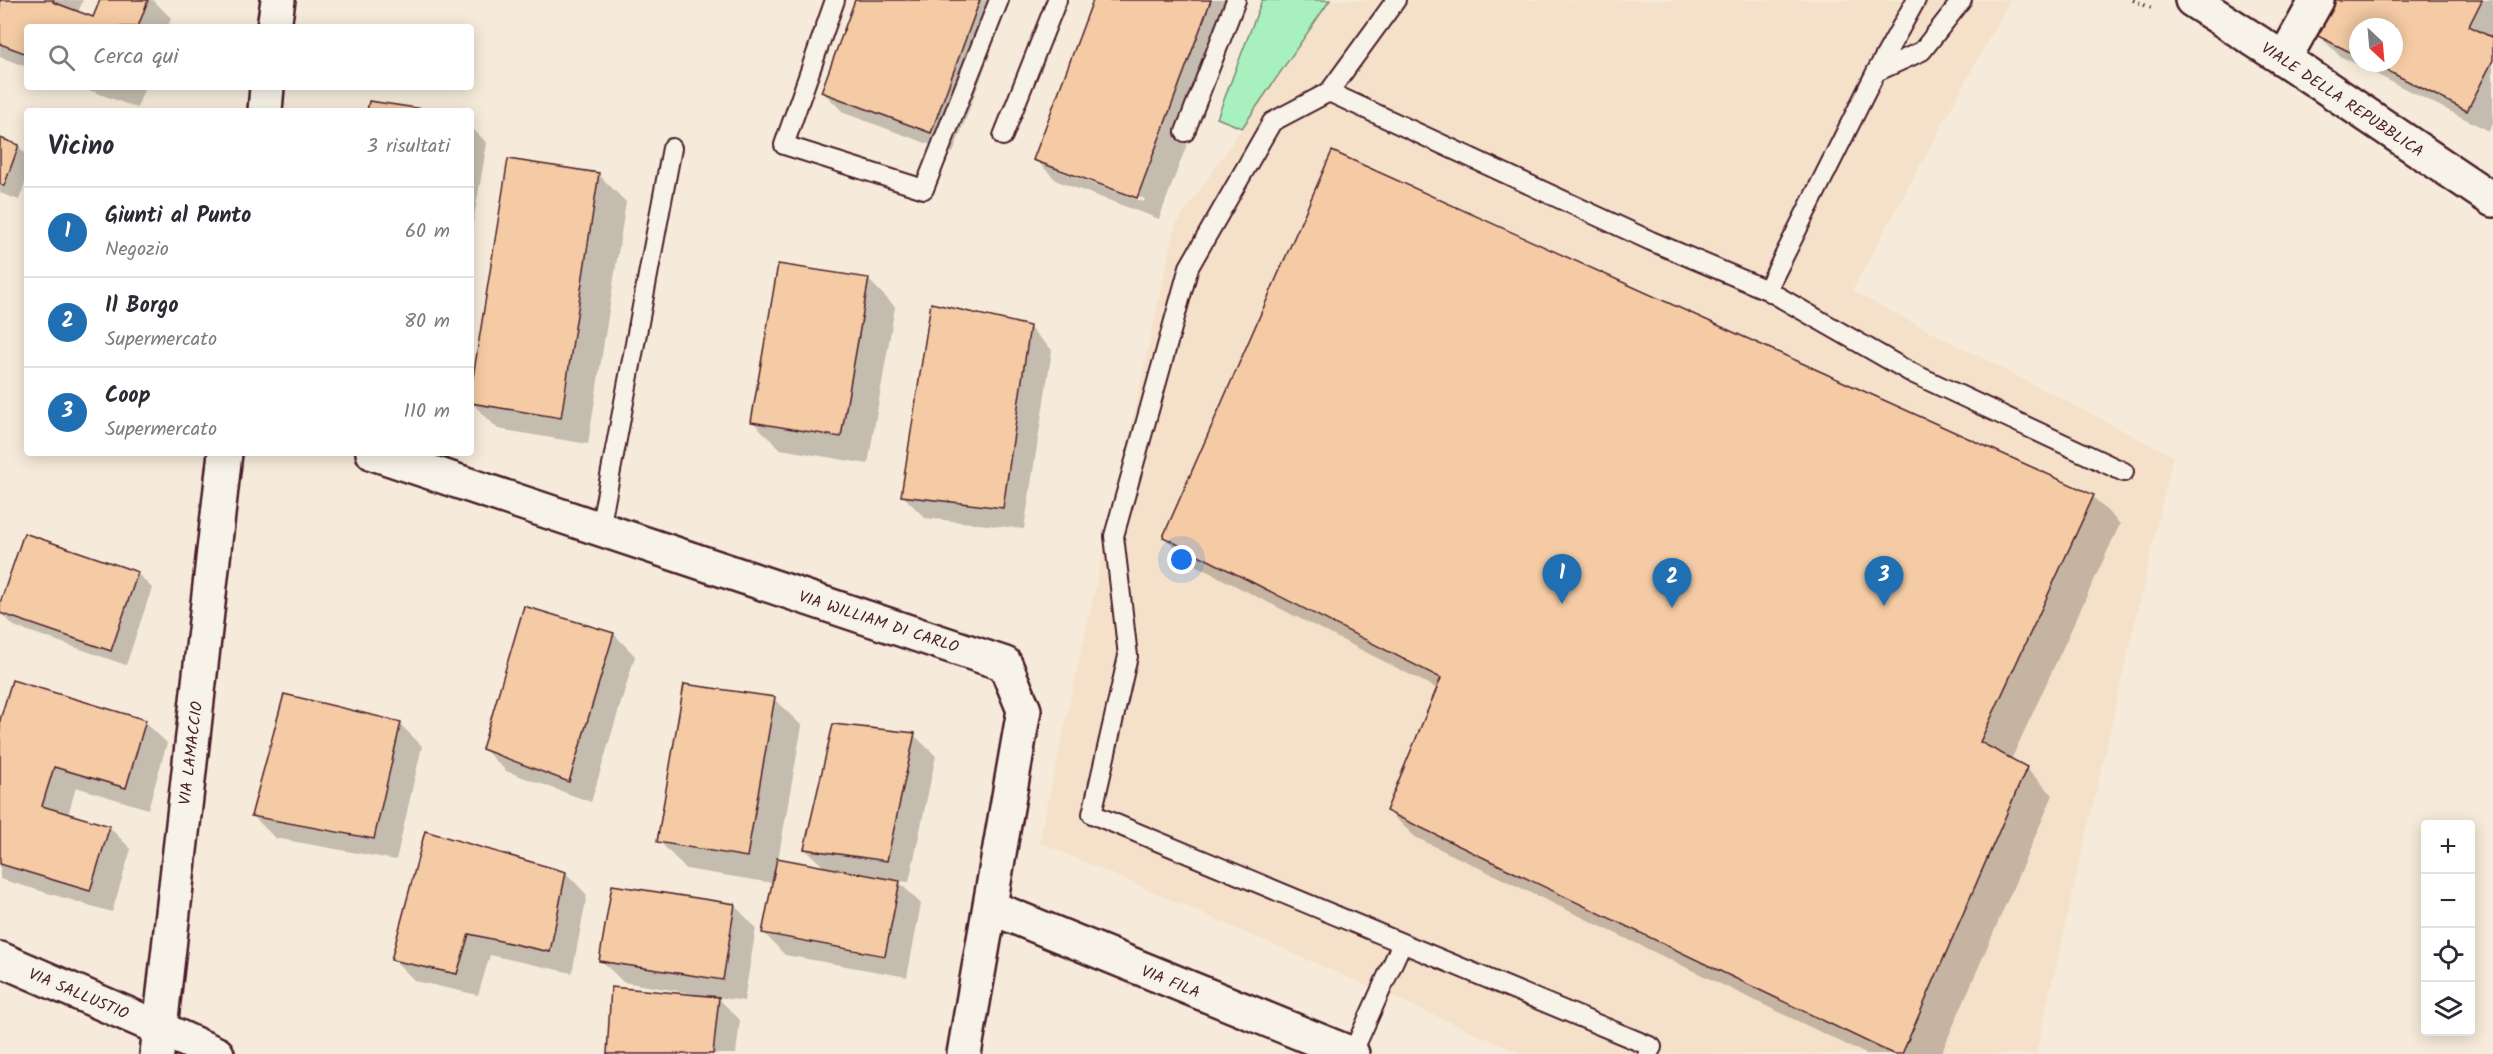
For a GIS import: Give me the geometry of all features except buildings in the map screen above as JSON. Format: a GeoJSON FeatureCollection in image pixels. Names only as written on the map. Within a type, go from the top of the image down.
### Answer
{"type":"FeatureCollection","features":[{"type":"Feature","properties":{"kind":"street"},"geometry":{"type":"LineString","coordinates":[[274,24],[278,0]]}},
{"type":"Feature","properties":{"kind":"street","name":"VIALE DELLA REPUBBLICA"},"geometry":{"type":"LineString","coordinates":[[2192,0],[2493,200]]}},
{"type":"Feature","properties":{"kind":"street"},"geometry":{"type":"LineString","coordinates":[[2284,59],[2317,0]]}},
{"type":"Feature","properties":{"kind":"street"},"geometry":{"type":"LineString","coordinates":[[265,108],[267,90]]}},
{"type":"Feature","properties":{"kind":"street","name":"VIA LAMACCIO"},"geometry":{"type":"LineString","coordinates":[[158,1041],[225,456]]}},
{"type":"Feature","properties":{"kind":"street","name":"VIA WILLIAM DI CARLO"},"geometry":{"type":"LineString","coordinates":[[382,456],[1005,664],[1024,710],[964,1054]]}},
{"type":"Feature","properties":{"kind":"street","name":"VIA FILA"},"geometry":{"type":"LineString","coordinates":[[990,907],[1352,1054]]}},
{"type":"Feature","properties":{"kind":"street","name":"VIA SALLUSTIO"},"geometry":{"type":"LineString","coordinates":[[0,959],[158,1041],[217,1054]]}},
{"type":"Feature","properties":{"kind":"lane"},"geometry":{"type":"LineString","coordinates":[[835,0],[784,145],[924,189],[999,0]]}},
{"type":"Feature","properties":{"kind":"lane"},"geometry":{"type":"LineString","coordinates":[[1003,136],[1058,0]]}},
{"type":"Feature","properties":{"kind":"lane"},"geometry":{"type":"LineString","coordinates":[[1185,132],[1236,0]]}},
{"type":"Feature","properties":{"kind":"lane"},"geometry":{"type":"LineString","coordinates":[[1396,0],[1329,92],[1272,122],[1190,267],[1114,537],[1128,656],[1092,814],[1652,1047],[1648,1054]]}},
{"type":"Feature","properties":{"kind":"lane"},"geometry":{"type":"LineString","coordinates":[[1767,290],[1876,72],[1916,0]]}},
{"type":"Feature","properties":{"kind":"lane"},"geometry":{"type":"LineString","coordinates":[[1876,72],[1922,51],[1962,0]]}},
{"type":"Feature","properties":{"kind":"lane"},"geometry":{"type":"LineString","coordinates":[[1329,92],[1651,241],[1767,290],[1910,372],[2124,472]]}},
{"type":"Feature","properties":{"kind":"lane"},"geometry":{"type":"LineString","coordinates":[[600,529],[672,148]]}},
{"type":"Feature","properties":{"kind":"lane"},"geometry":{"type":"LineString","coordinates":[[1352,1054],[1402,943]]}},
{"type":"Feature","properties":{"kind":"shaded area"},"geometry":{"type":"Polygon","coordinates":[[[1330,0],[2010,0],[1852,291],[2173,456],[2036,1054],[1522,1054],[1039,842],[1175,226],[1330,0]]]}},
{"type":"Feature","properties":{"kind":"green space"},"geometry":{"type":"Polygon","coordinates":[[[1262,0],[1330,0],[1242,128],[1217,118],[1262,0]]]}},
{"type":"Feature","properties":{"kind":"place","name":"Giunti al Punto"},"geometry":{"type":"Point","coordinates":[1562,604]}},
{"type":"Feature","properties":{"kind":"place","name":"Coop"},"geometry":{"type":"Point","coordinates":[1884,606]}},
{"type":"Feature","properties":{"kind":"place","name":"Il Borgo"},"geometry":{"type":"Point","coordinates":[1672,608]}}]}
